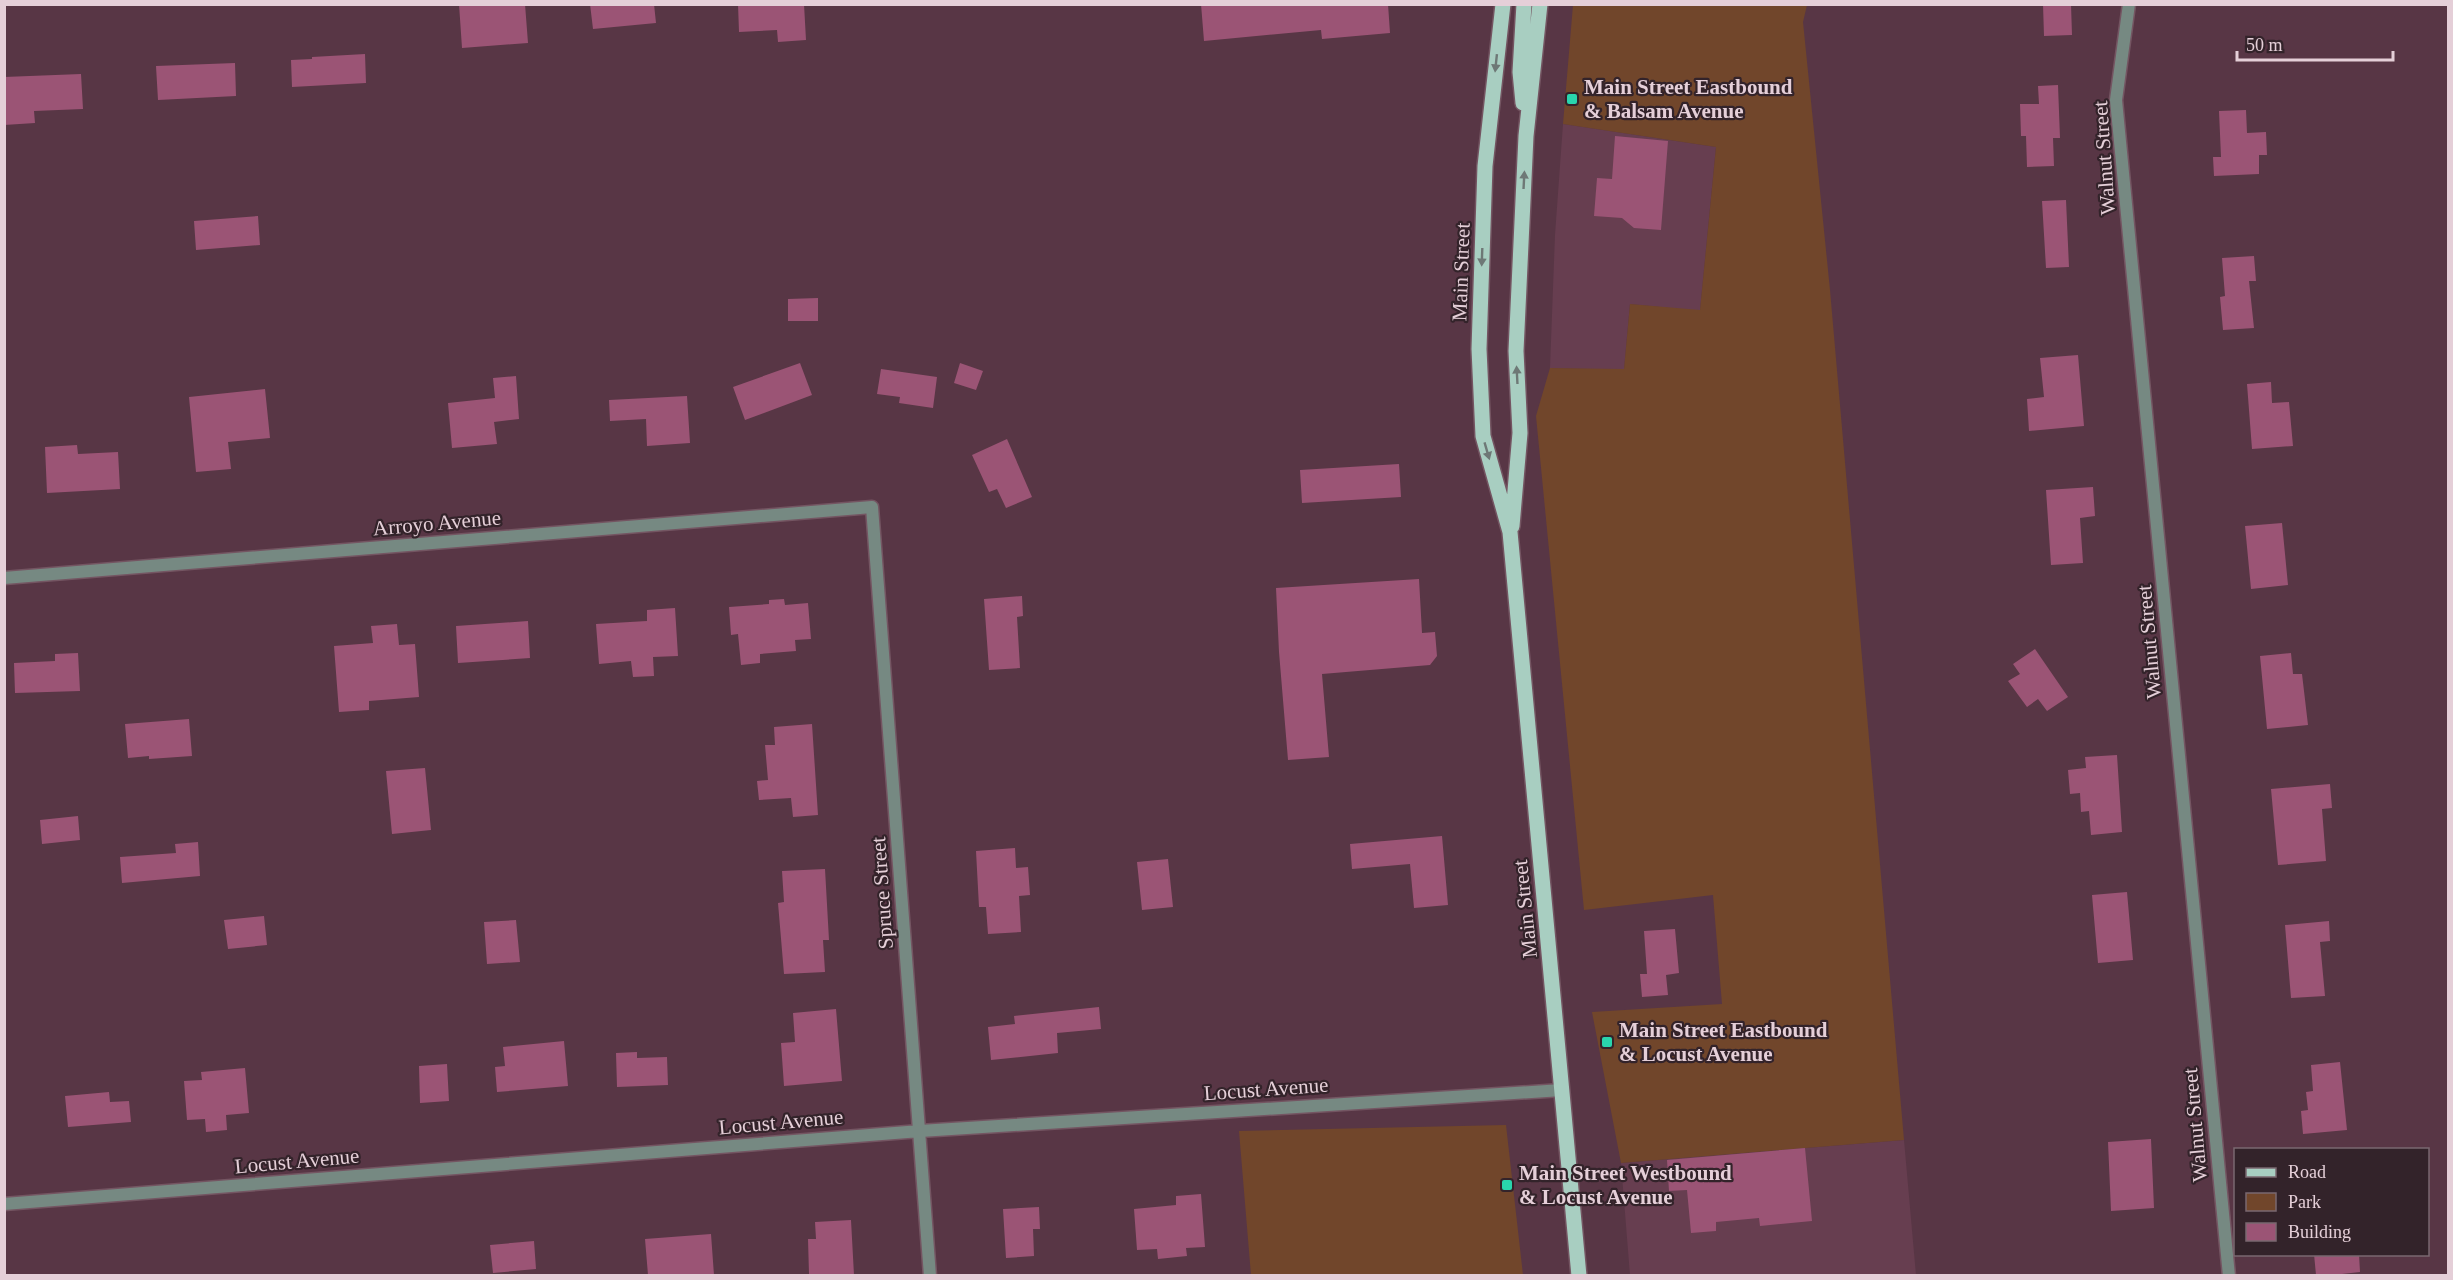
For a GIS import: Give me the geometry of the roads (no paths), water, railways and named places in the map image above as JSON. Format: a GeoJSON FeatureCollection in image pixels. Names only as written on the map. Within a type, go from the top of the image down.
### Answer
{"type":"FeatureCollection","features":[{"type":"Feature","properties":{"kind":"main road","name":"Main Street"},"geometry":{"type":"LineString","coordinates":[[1503,4],[1485,166],[1479,349],[1482,436],[1511,538]]}},
{"type":"Feature","properties":{"kind":"main road"},"geometry":{"type":"LineString","coordinates":[[1524,4],[1520,72],[1526,136]]}},
{"type":"Feature","properties":{"kind":"main road","name":"Main Street"},"geometry":{"type":"LineString","coordinates":[[1540,4],[1526,136],[1516,351],[1520,433],[1511,538],[1579,1275]]}},
{"type":"Feature","properties":{"kind":"street","name":"Walnut Street"},"geometry":{"type":"LineString","coordinates":[[2129,4],[2116,100],[2229,1275]]}},
{"type":"Feature","properties":{"kind":"street","name":"Arroyo Avenue"},"geometry":{"type":"LineString","coordinates":[[4,578],[872,507]]}},
{"type":"Feature","properties":{"kind":"street","name":"Spruce Street"},"geometry":{"type":"LineString","coordinates":[[872,507],[930,1275]]}},
{"type":"Feature","properties":{"kind":"street","name":"Locust Avenue"},"geometry":{"type":"LineString","coordinates":[[4,1204],[920,1131],[1562,1090]]}},
{"type":"Feature","properties":{"kind":"place","name":"Main Street Eastbound & Balsam Avenue"},"geometry":{"type":"Point","coordinates":[1572,99]}},
{"type":"Feature","properties":{"kind":"place","name":"Main Street Eastbound & Locust Avenue"},"geometry":{"type":"Point","coordinates":[1607,1042]}},
{"type":"Feature","properties":{"kind":"place","name":"Main Street Westbound & Locust Avenue"},"geometry":{"type":"Point","coordinates":[1507,1185]}}]}
